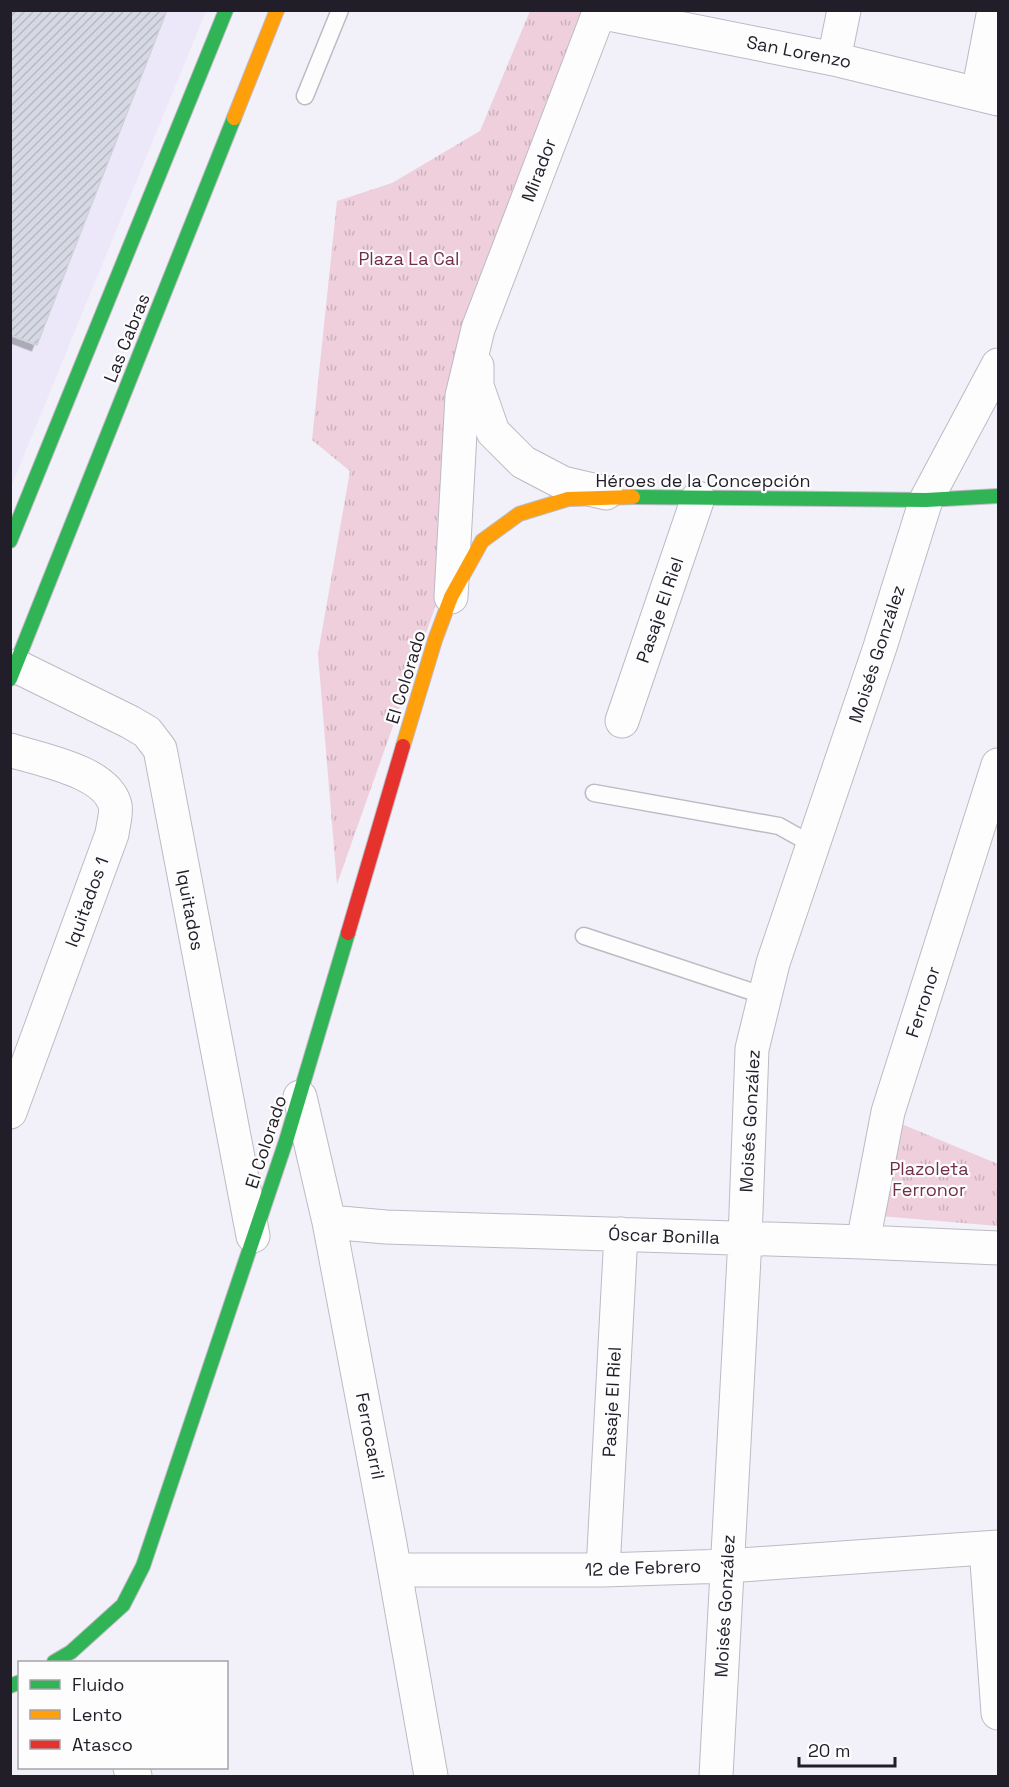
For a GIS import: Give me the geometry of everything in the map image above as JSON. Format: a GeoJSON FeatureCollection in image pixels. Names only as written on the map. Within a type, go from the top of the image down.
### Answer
{"type":"FeatureCollection","features":[{"type":"Feature","properties":{"kind":"street","name":"Las Cabras"},"geometry":{"type":"LineString","coordinates":[[11,539],[226,10]]}},
{"type":"Feature","properties":{"kind":"street","name":"Las Cabras"},"geometry":{"type":"LineString","coordinates":[[13,672],[277,10]]}},
{"type":"Feature","properties":{"kind":"street"},"geometry":{"type":"LineString","coordinates":[[834,59],[844,10]]}},
{"type":"Feature","properties":{"kind":"street"},"geometry":{"type":"LineString","coordinates":[[988,96],[994,10]]}},
{"type":"Feature","properties":{"kind":"street","name":"San Lorenzo"},"geometry":{"type":"LineString","coordinates":[[599,11],[834,59],[988,96]]}},
{"type":"Feature","properties":{"kind":"street","name":"Mirador"},"geometry":{"type":"LineString","coordinates":[[451,597],[462,396],[478,329],[599,11]]}},
{"type":"Feature","properties":{"kind":"street","name":"Mirador"},"geometry":{"type":"LineString","coordinates":[[478,329],[477,386],[493,432],[524,462],[562,483],[622,497]]}},
{"type":"Feature","properties":{"kind":"street","name":"Moisés González"},"geometry":{"type":"LineString","coordinates":[[716,1776],[745,1239],[752,1049],[773,963],[926,500],[999,365]]}},
{"type":"Feature","properties":{"kind":"street","name":"Héroes de la Concepción"},"geometry":{"type":"LineString","coordinates":[[451,597],[482,541],[519,514],[568,499],[622,497],[926,500],[999,496]]}},
{"type":"Feature","properties":{"kind":"street","name":"Pasaje El Riel"},"geometry":{"type":"LineString","coordinates":[[622,721],[698,498]]}},
{"type":"Feature","properties":{"kind":"street","name":"El Colorado"},"geometry":{"type":"LineString","coordinates":[[67,1659],[123,1605],[143,1566],[300,1097],[435,640],[451,597]]}},
{"type":"Feature","properties":{"kind":"street","name":"Iquitados"},"geometry":{"type":"LineString","coordinates":[[13,672],[130,722],[147,732],[160,749],[253,1236]]}},
{"type":"Feature","properties":{"kind":"street","name":"Iquitados 1"},"geometry":{"type":"LineString","coordinates":[[10,750],[88,775],[105,787],[116,807],[112,834],[10,1112]]}},
{"type":"Feature","properties":{"kind":"street","name":"Ferronor"},"geometry":{"type":"LineString","coordinates":[[863,1242],[888,1112],[999,765]]}},
{"type":"Feature","properties":{"kind":"street","name":"Ferrocarril"},"geometry":{"type":"LineString","coordinates":[[300,1097],[329,1222],[395,1570],[431,1776]]}},
{"type":"Feature","properties":{"kind":"street","name":"Óscar Bonilla"},"geometry":{"type":"LineString","coordinates":[[329,1222],[386,1227],[999,1248]]}},
{"type":"Feature","properties":{"kind":"street","name":"Pasaje El Riel"},"geometry":{"type":"LineString","coordinates":[[603,1570],[621,1234]]}},
{"type":"Feature","properties":{"kind":"street"},"geometry":{"type":"LineString","coordinates":[[992,1547],[999,1713]]}},
{"type":"Feature","properties":{"kind":"street","name":"12 de Febrero"},"geometry":{"type":"LineString","coordinates":[[395,1570],[603,1570],[727,1566],[992,1547]]}},
{"type":"Feature","properties":{"kind":"lane"},"geometry":{"type":"LineString","coordinates":[[306,96],[340,10]]}},
{"type":"Feature","properties":{"kind":"lane"},"geometry":{"type":"LineString","coordinates":[[594,793],[779,826],[813,845]]}},
{"type":"Feature","properties":{"kind":"lane"},"geometry":{"type":"LineString","coordinates":[[584,936],[765,996]]}},
{"type":"Feature","properties":{"kind":"shaded area"},"geometry":{"type":"Polygon","coordinates":[[[11,11],[206,11],[11,487],[11,11]]]}},
{"type":"Feature","properties":{"kind":"green space","name":"Plaza La Cal"},"geometry":{"type":"Polygon","coordinates":[[[530,11],[582,11],[463,334],[438,599],[337,884],[318,654],[350,471],[312,440],[337,201],[392,183],[480,131],[530,11]]]}},
{"type":"Feature","properties":{"kind":"green space","name":"Plazoleta Ferronor"},"geometry":{"type":"Polygon","coordinates":[[[899,1123],[998,1164],[998,1226],[880,1216],[899,1123]]]}},
{"type":"Feature","properties":{"kind":"building"},"geometry":{"type":"Polygon","coordinates":[[[10,10],[167,10],[37,345],[10,335],[10,10]]]}},
{"type":"Feature","properties":{"kind":"traffic: fast"},"geometry":{"type":"LineString","coordinates":[[10,541],[226,10]]}},
{"type":"Feature","properties":{"kind":"traffic: fast"},"geometry":{"type":"LineString","coordinates":[[10,679],[234,118]]}},
{"type":"Feature","properties":{"kind":"traffic: fast"},"geometry":{"type":"LineString","coordinates":[[633,497],[926,500],[998,496]]}},
{"type":"Feature","properties":{"kind":"traffic: fast"},"geometry":{"type":"LineString","coordinates":[[56,1661],[71,1652],[123,1605],[143,1566],[286,1141],[348,933]]}},
{"type":"Feature","properties":{"kind":"traffic: fast"},"geometry":{"type":"LineString","coordinates":[[10,1686],[18,1683]]}},
{"type":"Feature","properties":{"kind":"traffic: slow"},"geometry":{"type":"LineString","coordinates":[[234,118],[277,10]]}},
{"type":"Feature","properties":{"kind":"traffic: slow"},"geometry":{"type":"LineString","coordinates":[[403,746],[435,640],[451,597],[482,541],[519,514],[568,499],[633,497]]}},
{"type":"Feature","properties":{"kind":"traffic: jam"},"geometry":{"type":"LineString","coordinates":[[348,933],[403,746]]}}]}
